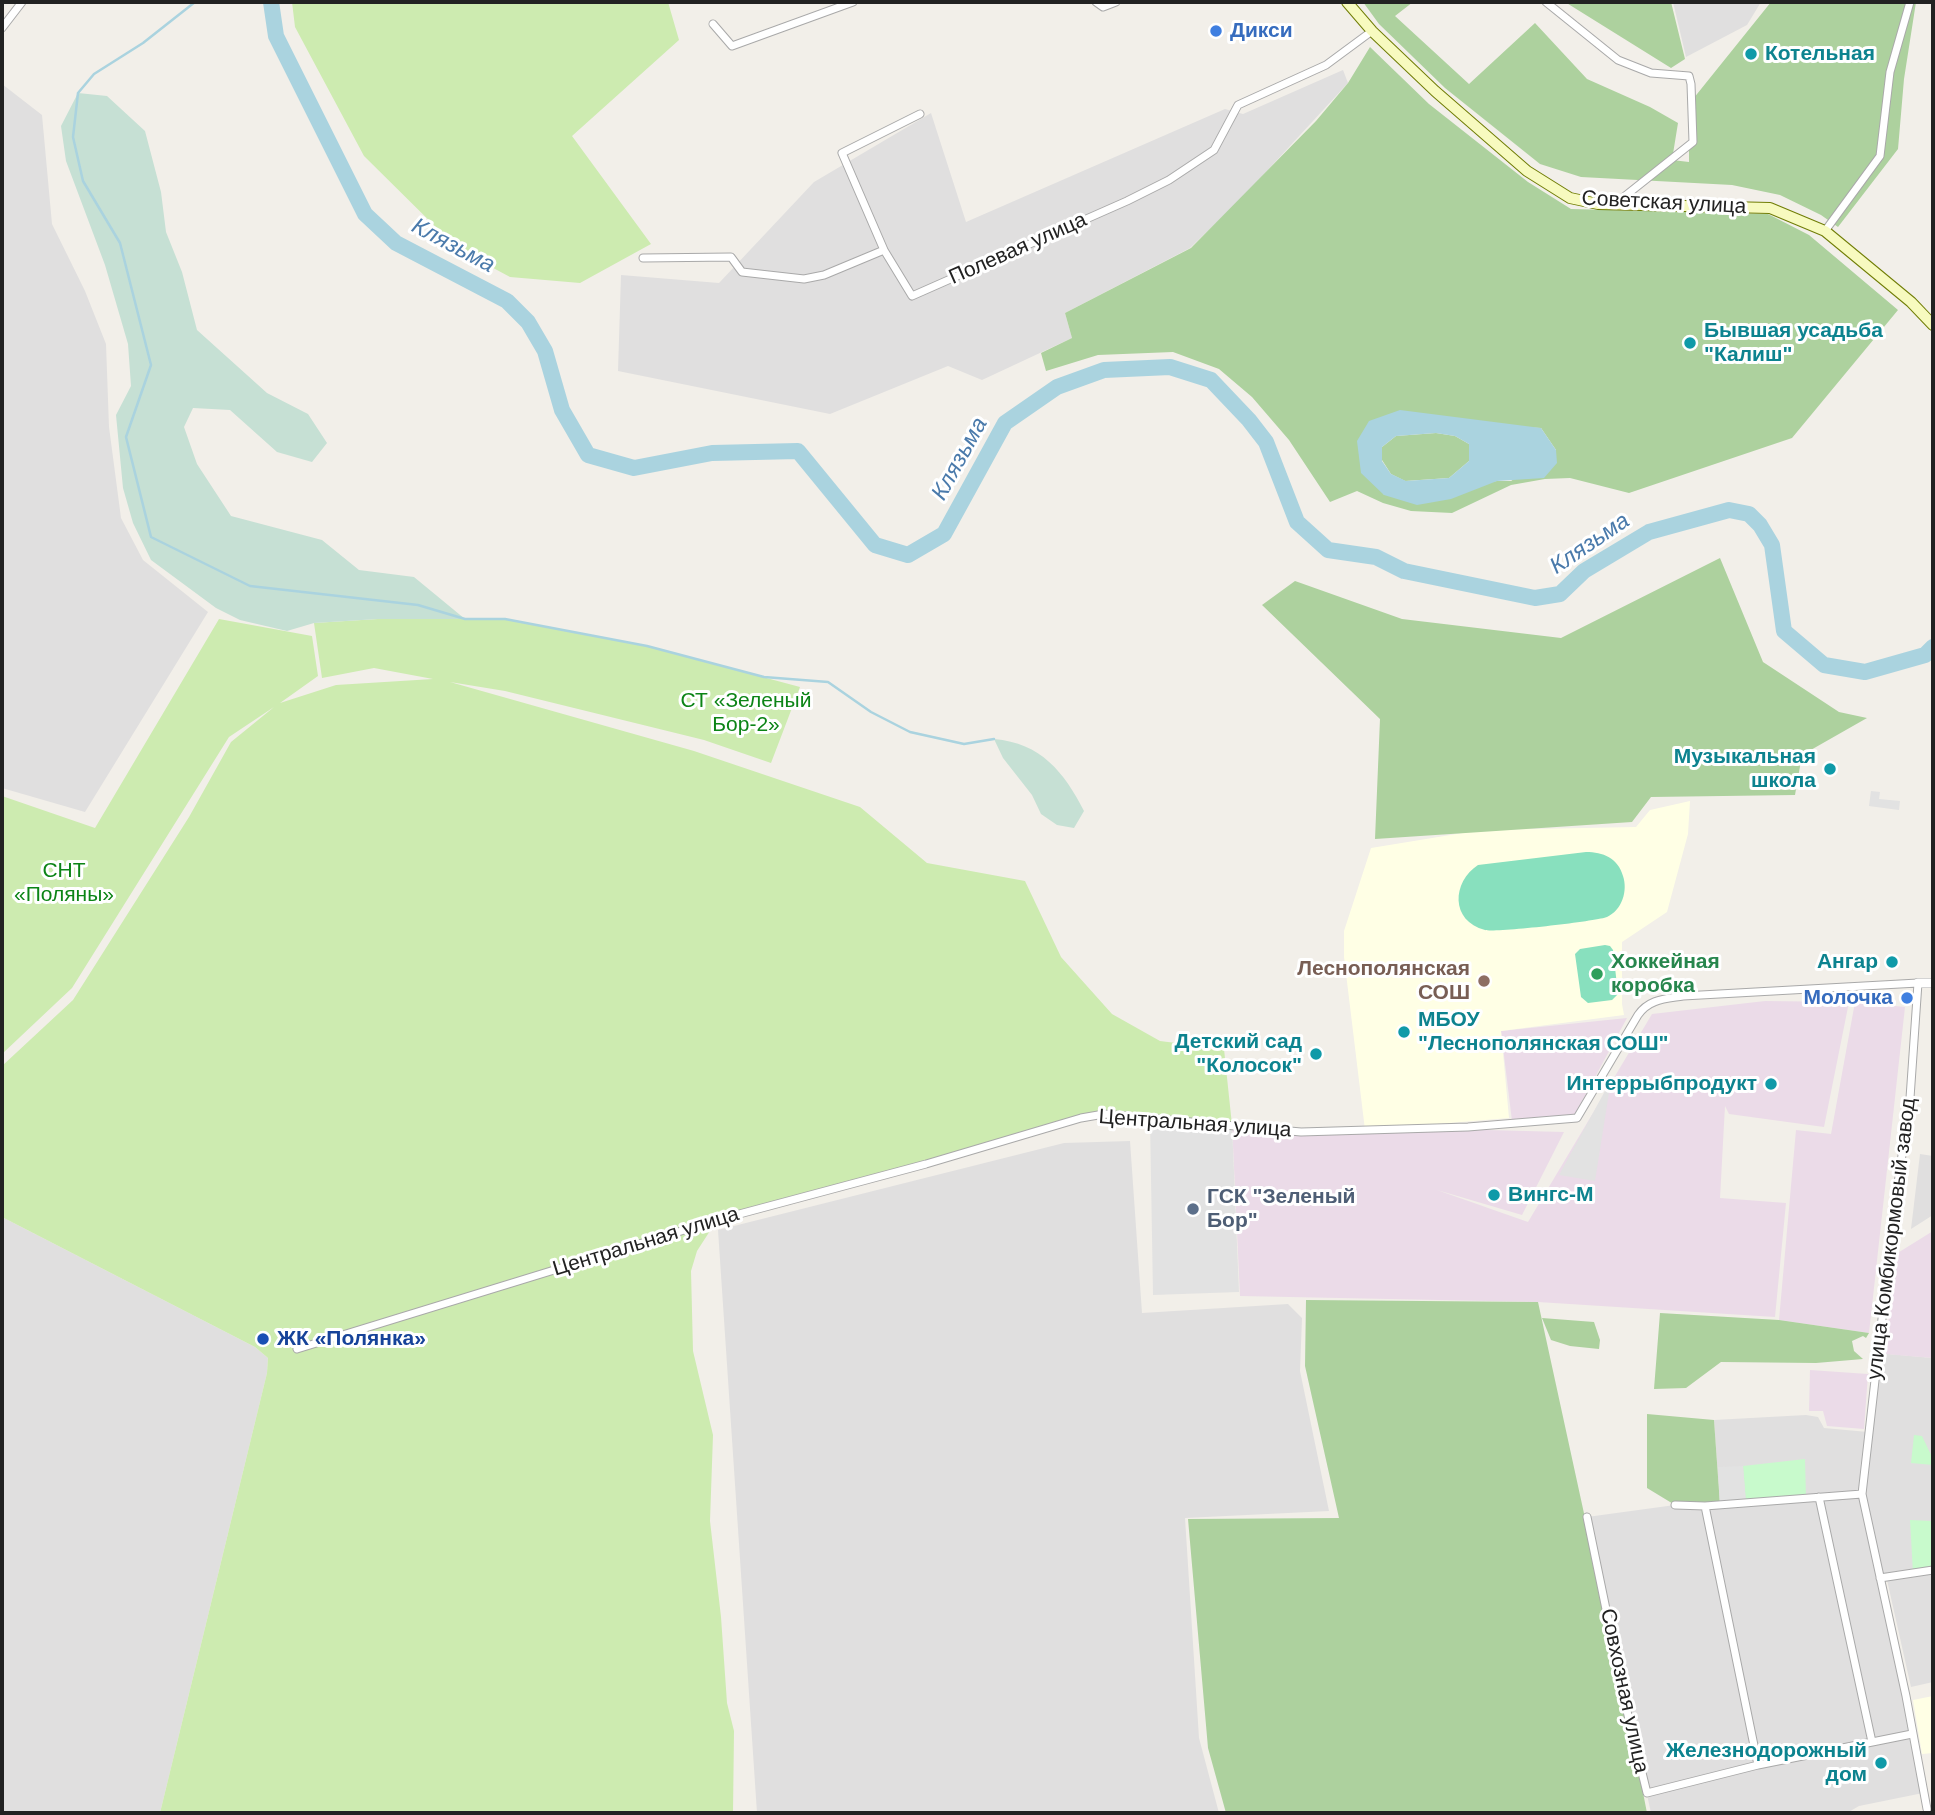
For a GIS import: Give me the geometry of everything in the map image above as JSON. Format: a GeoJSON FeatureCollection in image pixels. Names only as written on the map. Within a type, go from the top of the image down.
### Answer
{"type":"FeatureCollection","features":[{"type":"Feature","properties":{"kind":"main road","name":"Советская улица"},"geometry":{"type":"LineString","coordinates":[[1347,2],[1372,31],[1435,91],[1527,170],[1570,198],[1614,205],[1770,208],[1825,230],[1911,302],[1933,325]]}},
{"type":"Feature","properties":{"kind":"street"},"geometry":{"type":"LineString","coordinates":[[2,28],[22,2]]}},
{"type":"Feature","properties":{"kind":"street"},"geometry":{"type":"LineString","coordinates":[[713,24],[732,46],[853,2]]}},
{"type":"Feature","properties":{"kind":"street"},"geometry":{"type":"LineString","coordinates":[[1096,2],[1103,7],[1116,2]]}},
{"type":"Feature","properties":{"kind":"street"},"geometry":{"type":"LineString","coordinates":[[1546,2],[1618,61],[1651,73],[1689,76],[1693,142],[1614,205]]}},
{"type":"Feature","properties":{"kind":"street"},"geometry":{"type":"LineString","coordinates":[[1825,230],[1880,156],[1890,72],[1910,2]]}},
{"type":"Feature","properties":{"kind":"street","name":"Полевая улица"},"geometry":{"type":"LineString","coordinates":[[884,250],[912,296],[1127,201],[1169,180],[1214,150],[1238,105],[1326,65],[1372,31]]}},
{"type":"Feature","properties":{"kind":"street"},"geometry":{"type":"LineString","coordinates":[[643,258],[731,257],[742,272],[804,279],[824,275],[884,250],[842,153],[920,114]]}},
{"type":"Feature","properties":{"kind":"street","name":"улица Комбикормовый завод"},"geometry":{"type":"LineString","coordinates":[[1918,983],[1910,1098],[1890,1245],[1862,1494],[1906,1696],[1927,1809]]}},
{"type":"Feature","properties":{"kind":"street","name":"Центральная улица"},"geometry":{"type":"LineString","coordinates":[[297,1349],[717,1220],[926,1164],[1081,1118],[1104,1115],[1301,1132],[1468,1127],[1577,1118],[1647,1004],[1683,996],[1933,983]]}},
{"type":"Feature","properties":{"kind":"street"},"geometry":{"type":"LineString","coordinates":[[1675,1505],[1705,1506],[1862,1494]]}},
{"type":"Feature","properties":{"kind":"street"},"geometry":{"type":"LineString","coordinates":[[1819,1497],[1872,1742]]}},
{"type":"Feature","properties":{"kind":"street"},"geometry":{"type":"LineString","coordinates":[[1705,1506],[1758,1765]]}},
{"type":"Feature","properties":{"kind":"street","name":"Совхозная улица"},"geometry":{"type":"LineString","coordinates":[[1587,1517],[1627,1711],[1647,1793],[1758,1765],[1912,1734]]}},
{"type":"Feature","properties":{"kind":"street"},"geometry":{"type":"LineString","coordinates":[[1880,1578],[1933,1570]]}},
{"type":"Feature","properties":{"kind":"shaded area"},"geometry":{"type":"Polygon","coordinates":[[[1673,2],[1761,2],[1747,25],[1686,57],[1673,2]]]}},
{"type":"Feature","properties":{"kind":"shaded area"},"geometry":{"type":"Polygon","coordinates":[[[1343,70],[1348,83],[1242,198],[1190,248],[1065,313],[1072,338],[982,380],[948,366],[830,414],[618,371],[621,275],[719,283],[814,182],[931,113],[966,222],[1225,109],[1243,114],[1343,70]]]}},
{"type":"Feature","properties":{"kind":"shaded area"},"geometry":{"type":"Polygon","coordinates":[[[2,84],[42,115],[52,224],[85,291],[106,344],[109,427],[121,518],[143,560],[208,612],[85,812],[2,788],[2,84]]]}},
{"type":"Feature","properties":{"kind":"shaded area"},"geometry":{"type":"Polygon","coordinates":[[[78,93],[107,96],[145,131],[161,192],[166,232],[182,272],[197,330],[267,393],[308,414],[327,443],[312,462],[277,452],[230,410],[193,408],[184,427],[197,464],[231,516],[322,540],[359,570],[414,577],[465,619],[378,619],[314,623],[287,631],[240,620],[216,608],[151,560],[133,523],[123,488],[116,415],[131,386],[128,344],[105,265],[66,161],[61,126],[78,93]]]}},
{"type":"Feature","properties":{"kind":"shaded area"},"geometry":{"type":"Polygon","coordinates":[[[994,739],[1025,746],[1038,753],[1059,772],[1084,811],[1074,828],[1057,825],[1041,814],[1032,795],[1003,758],[994,739]]]}},
{"type":"Feature","properties":{"kind":"shaded area"},"geometry":{"type":"Polygon","coordinates":[[[1871,791],[1880,792],[1879,799],[1900,801],[1899,810],[1869,806],[1871,791]]]}},
{"type":"Feature","properties":{"kind":"shaded area","name":"Леснополянская СОШ"},"geometry":{"type":"Polygon","coordinates":[[[1690,801],[1688,834],[1667,912],[1622,942],[1624,1015],[1501,1031],[1509,1118],[1365,1130],[1344,957],[1344,931],[1371,848],[1481,830],[1636,827],[1650,810],[1690,801]]]}},
{"type":"Feature","properties":{"kind":"shaded area"},"geometry":{"type":"Polygon","coordinates":[[[1765,1001],[1849,1002],[1824,1127],[1729,1114],[1725,1106],[1720,1198],[1786,1203],[1775,1317],[1538,1302],[1240,1296],[1232,1125],[1301,1132],[1410,1128],[1564,1132],[1522,1215],[1437,1190],[1528,1222],[1652,1014],[1765,1001]]]}},
{"type":"Feature","properties":{"kind":"shaded area"},"geometry":{"type":"Polygon","coordinates":[[[1855,1002],[1905,1007],[1869,1333],[1779,1320],[1796,1130],[1831,1134],[1855,1002]]]}},
{"type":"Feature","properties":{"kind":"shaded area","name":"Вингс-М"},"geometry":{"type":"Polygon","coordinates":[[[1627,1018],[1574,1116],[1512,1121],[1501,1031],[1627,1018]]]}},
{"type":"Feature","properties":{"kind":"shaded area"},"geometry":{"type":"Polygon","coordinates":[[[1611,1080],[1595,1181],[1559,1175],[1611,1080]]]}},
{"type":"Feature","properties":{"kind":"shaded area","name":"ГСК \"Зеленый Бор\""},"geometry":{"type":"Polygon","coordinates":[[[1150,1119],[1232,1125],[1239,1292],[1153,1295],[1150,1119]]]}},
{"type":"Feature","properties":{"kind":"shaded area"},"geometry":{"type":"Polygon","coordinates":[[[1130,1141],[1142,1313],[1288,1304],[1302,1318],[1300,1371],[1329,1511],[1185,1518],[1199,1738],[1219,1813],[757,1813],[718,1230],[1064,1143],[1130,1141]]]}},
{"type":"Feature","properties":{"kind":"shaded area"},"geometry":{"type":"Polygon","coordinates":[[[1920,1154],[1933,1156],[1933,1215],[1911,1229],[1920,1154]]]}},
{"type":"Feature","properties":{"kind":"shaded area"},"geometry":{"type":"Polygon","coordinates":[[[2,1217],[255,1347],[268,1358],[267,1373],[160,1813],[2,1813],[2,1217]]]}},
{"type":"Feature","properties":{"kind":"shaded area"},"geometry":{"type":"Polygon","coordinates":[[[1933,1231],[1933,1358],[1885,1354],[1896,1254],[1933,1231]]]}},
{"type":"Feature","properties":{"kind":"shaded area"},"geometry":{"type":"Polygon","coordinates":[[[1877,1353],[1933,1358],[1933,1570],[1880,1578],[1923,1793],[1859,1806],[1847,1813],[1651,1813],[1587,1517],[1675,1505],[1720,1505],[1714,1420],[1806,1415],[1818,1417],[1824,1428],[1868,1432],[1877,1353]]]}},
{"type":"Feature","properties":{"kind":"shaded area"},"geometry":{"type":"Polygon","coordinates":[[[1810,1370],[1868,1374],[1864,1429],[1827,1426],[1823,1411],[1809,1411],[1810,1370]]]}},
{"type":"Feature","properties":{"kind":"shaded area"},"geometry":{"type":"Polygon","coordinates":[[[1743,1466],[1746,1503],[1720,1505],[1718,1467],[1743,1466]]]}},
{"type":"Feature","properties":{"kind":"shaded area"},"geometry":{"type":"Polygon","coordinates":[[[1933,1572],[1933,1682],[1911,1687],[1887,1580],[1933,1572]]]}},
{"type":"Feature","properties":{"kind":"shaded area"},"geometry":{"type":"Polygon","coordinates":[[[1933,1696],[1933,1753],[1922,1754],[1913,1700],[1933,1696]]]}},
{"type":"Feature","properties":{"kind":"green space"},"geometry":{"type":"Polygon","coordinates":[[[292,2],[668,2],[679,40],[572,136],[651,244],[580,283],[510,277],[458,249],[364,156],[295,27],[292,2]]]}},
{"type":"Feature","properties":{"kind":"green space"},"geometry":{"type":"Polygon","coordinates":[[[1363,2],[1413,2],[1395,16],[1469,84],[1535,23],[1587,79],[1650,107],[1678,123],[1672,160],[1689,162],[1689,104],[1771,2],[1916,2],[1904,79],[1898,149],[1838,227],[1821,215],[1780,195],[1732,185],[1581,177],[1540,164],[1445,88],[1379,24],[1363,2]]]}},
{"type":"Feature","properties":{"kind":"green space"},"geometry":{"type":"Polygon","coordinates":[[[1565,2],[1671,2],[1685,59],[1671,68],[1565,2]]]}},
{"type":"Feature","properties":{"kind":"green space"},"geometry":{"type":"Polygon","coordinates":[[[1370,47],[1429,104],[1528,182],[1571,209],[1768,214],[1809,235],[1898,310],[1792,438],[1629,493],[1570,478],[1545,479],[1511,485],[1452,513],[1411,511],[1383,503],[1357,491],[1330,502],[1289,440],[1252,397],[1219,369],[1173,352],[1098,355],[1046,371],[1041,353],[1072,338],[1065,313],[1191,248],[1316,121],[1348,83],[1370,47]],[[1369,421],[1384,495],[1511,481],[1556,450],[1541,428],[1369,421]]]}},
{"type":"Feature","properties":{"kind":"green space"},"geometry":{"type":"Polygon","coordinates":[[[1436,433],[1455,436],[1469,444],[1469,461],[1449,478],[1405,481],[1391,474],[1382,460],[1382,447],[1396,436],[1436,433]]]}},
{"type":"Feature","properties":{"kind":"green space"},"geometry":{"type":"Polygon","coordinates":[[[1720,558],[1763,662],[1839,712],[1867,718],[1802,755],[1795,795],[1651,797],[1632,822],[1375,839],[1380,719],[1262,605],[1295,581],[1402,619],[1561,638],[1720,558]]]}},
{"type":"Feature","properties":{"kind":"green space"},"geometry":{"type":"Polygon","coordinates":[[[219,619],[312,636],[318,676],[280,703],[336,685],[433,679],[374,668],[322,678],[314,623],[378,619],[505,619],[647,646],[800,687],[771,763],[704,740],[505,691],[450,682],[694,751],[860,807],[927,863],[1025,881],[1061,957],[1112,1014],[1160,1041],[1224,1049],[1232,1125],[1104,1115],[717,1220],[697,1251],[691,1271],[693,1351],[713,1435],[710,1521],[727,1703],[734,1731],[733,1813],[160,1813],[267,1373],[268,1358],[255,1347],[2,1217],[2,1066],[73,1000],[189,817],[231,742],[274,707],[229,737],[72,988],[2,1054],[2,796],[95,828],[219,619]]]}},
{"type":"Feature","properties":{"kind":"green space"},"geometry":{"type":"Polygon","coordinates":[[[1586,852],[1598,853],[1614,860],[1623,876],[1623,900],[1617,910],[1607,917],[1493,930],[1485,930],[1465,918],[1459,901],[1460,891],[1469,872],[1478,865],[1586,852]]]}},
{"type":"Feature","properties":{"kind":"green space","name":"Хоккейная коробка"},"geometry":{"type":"Polygon","coordinates":[[[1605,945],[1613,950],[1618,994],[1612,1000],[1588,1003],[1581,997],[1575,954],[1580,949],[1605,945]]]}},
{"type":"Feature","properties":{"kind":"green space"},"geometry":{"type":"Polygon","coordinates":[[[1306,1300],[1538,1302],[1647,1813],[1226,1813],[1208,1748],[1188,1519],[1339,1518],[1305,1366],[1306,1300]]]}},
{"type":"Feature","properties":{"kind":"green space"},"geometry":{"type":"Polygon","coordinates":[[[1660,1313],[1779,1320],[1869,1333],[1866,1338],[1863,1336],[1852,1341],[1854,1351],[1863,1359],[1816,1363],[1721,1362],[1686,1388],[1654,1389],[1660,1313]]]}},
{"type":"Feature","properties":{"kind":"green space"},"geometry":{"type":"Polygon","coordinates":[[[1542,1318],[1594,1322],[1600,1340],[1599,1349],[1570,1346],[1551,1340],[1542,1318]]]}},
{"type":"Feature","properties":{"kind":"green space"},"geometry":{"type":"Polygon","coordinates":[[[1647,1414],[1714,1420],[1720,1505],[1675,1505],[1647,1488],[1647,1414]]]}},
{"type":"Feature","properties":{"kind":"green space"},"geometry":{"type":"Polygon","coordinates":[[[1914,1435],[1922,1436],[1933,1459],[1933,1465],[1911,1463],[1914,1435]]]}},
{"type":"Feature","properties":{"kind":"green space"},"geometry":{"type":"Polygon","coordinates":[[[1805,1459],[1806,1498],[1746,1503],[1743,1466],[1805,1459]]]}},
{"type":"Feature","properties":{"kind":"green space"},"geometry":{"type":"Polygon","coordinates":[[[1910,1520],[1933,1521],[1933,1570],[1913,1573],[1910,1520]]]}},
{"type":"Feature","properties":{"kind":"water"},"geometry":{"type":"Polygon","coordinates":[[[1400,410],[1541,428],[1556,450],[1557,463],[1544,478],[1497,481],[1451,499],[1417,505],[1384,495],[1361,473],[1357,441],[1369,421],[1400,410]],[[1436,433],[1396,436],[1382,447],[1382,461],[1391,474],[1406,481],[1449,478],[1469,461],[1469,444],[1455,436],[1436,433]]]}},
{"type":"Feature","properties":{"kind":"waterway"},"geometry":{"type":"LineString","coordinates":[[195,2],[143,43],[94,74],[78,93],[73,137],[83,181],[120,243],[151,365],[126,437],[151,537],[250,586],[418,605],[465,619],[505,619],[647,646],[764,677],[828,682],[871,712],[910,732],[964,744],[994,739]]}},
{"type":"Feature","properties":{"kind":"waterway","name":"Клязьма"},"geometry":{"type":"LineString","coordinates":[[271,2],[276,36],[365,214],[396,243],[507,301],[528,322],[545,351],[562,410],[588,455],[634,468],[712,453],[798,451],[875,545],[908,555],[944,534],[1005,423],[1057,387],[1104,370],[1170,367],[1211,380],[1249,420],[1266,442],[1297,522],[1328,550],[1376,557],[1404,571],[1535,598],[1560,594],[1584,571],[1649,532],[1729,510],[1749,514],[1760,525],[1772,545],[1784,631],[1824,665],[1865,672],[1925,655],[1933,647]]}},
{"type":"Feature","properties":{"kind":"place","name":"Дикси"},"geometry":{"type":"Point","coordinates":[1216,31]}},
{"type":"Feature","properties":{"kind":"place","name":"Котельная"},"geometry":{"type":"Point","coordinates":[1751,54]}},
{"type":"Feature","properties":{"kind":"place","name":"Бывшая усадьба \"Калиш\""},"geometry":{"type":"Point","coordinates":[1690,343]}},
{"type":"Feature","properties":{"kind":"place","name":"Музыкальная школа"},"geometry":{"type":"Point","coordinates":[1830,769]}},
{"type":"Feature","properties":{"kind":"place","name":"Ангар"},"geometry":{"type":"Point","coordinates":[1892,962]}},
{"type":"Feature","properties":{"kind":"place","name":"Хоккейная коробка"},"geometry":{"type":"Point","coordinates":[1597,974]}},
{"type":"Feature","properties":{"kind":"place","name":"Леснополянская СОШ"},"geometry":{"type":"Point","coordinates":[1484,981]}},
{"type":"Feature","properties":{"kind":"place","name":"Молочка"},"geometry":{"type":"Point","coordinates":[1907,998]}},
{"type":"Feature","properties":{"kind":"place","name":"МБОУ \"Леснополянская СОШ\""},"geometry":{"type":"Point","coordinates":[1404,1032]}},
{"type":"Feature","properties":{"kind":"place","name":"Детский сад \"Колосок\""},"geometry":{"type":"Point","coordinates":[1316,1054]}},
{"type":"Feature","properties":{"kind":"place","name":"Интеррыбпродукт"},"geometry":{"type":"Point","coordinates":[1771,1084]}},
{"type":"Feature","properties":{"kind":"place","name":"Вингс-М"},"geometry":{"type":"Point","coordinates":[1494,1195]}},
{"type":"Feature","properties":{"kind":"place","name":"ГСК \"Зеленый Бор\""},"geometry":{"type":"Point","coordinates":[1193,1209]}},
{"type":"Feature","properties":{"kind":"place","name":"ЖК «Полянка»"},"geometry":{"type":"Point","coordinates":[263,1339]}},
{"type":"Feature","properties":{"kind":"place","name":"Железнодорожный дом"},"geometry":{"type":"Point","coordinates":[1881,1763]}},
{"type":"Feature","properties":{"kind":"park label","name":"СТ «Зеленый Бор-2»"},"geometry":{"type":"Point","coordinates":[746,713]}},
{"type":"Feature","properties":{"kind":"park label","name":"СНТ «Поляны»"},"geometry":{"type":"Point","coordinates":[64,883]}}]}
